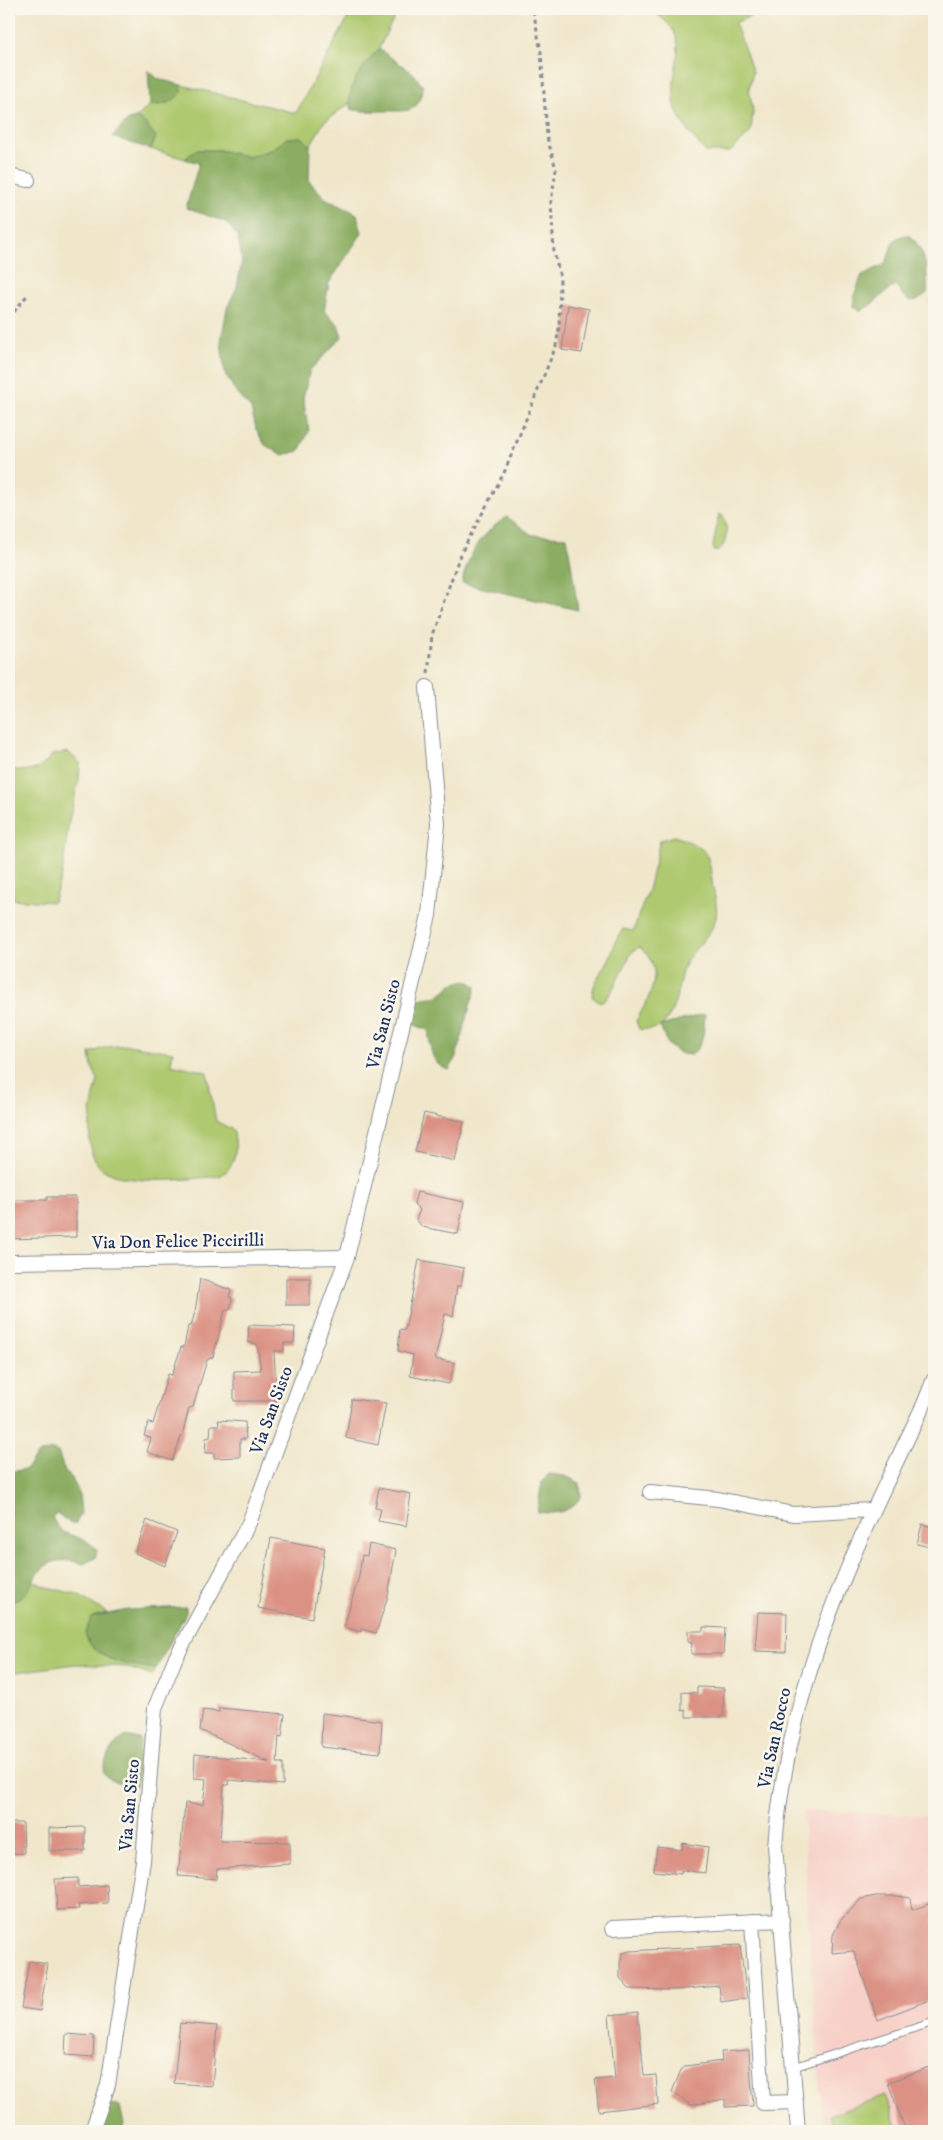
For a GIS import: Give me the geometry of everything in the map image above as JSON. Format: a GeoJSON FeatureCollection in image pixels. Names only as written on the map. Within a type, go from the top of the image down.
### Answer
{"type":"FeatureCollection","features":[{"type":"Feature","properties":{"kind":"street"},"geometry":{"type":"LineString","coordinates":[[9,176],[28,180]]}},
{"type":"Feature","properties":{"kind":"street","name":"Via San Sisto"},"geometry":{"type":"LineString","coordinates":[[92,2131],[108,2085],[143,1861],[155,1708],[175,1659],[249,1523],[347,1256],[429,915],[438,824],[427,687]]}},
{"type":"Feature","properties":{"kind":"street","name":"Via Don Felice Piccirilli"},"geometry":{"type":"LineString","coordinates":[[9,1262],[347,1256]]}},
{"type":"Feature","properties":{"kind":"street","name":"Via San Rocco"},"geometry":{"type":"LineString","coordinates":[[798,2131],[775,1846],[778,1806],[795,1716],[816,1647],[853,1552],[924,1404],[934,1379]]}},
{"type":"Feature","properties":{"kind":"street"},"geometry":{"type":"LineString","coordinates":[[650,1492],[718,1499],[793,1514],[872,1510]]}},
{"type":"Feature","properties":{"kind":"street"},"geometry":{"type":"LineString","coordinates":[[612,1928],[782,1920]]}},
{"type":"Feature","properties":{"kind":"street"},"geometry":{"type":"LineString","coordinates":[[752,1921],[763,2103],[796,2102]]}},
{"type":"Feature","properties":{"kind":"lane"},"geometry":{"type":"LineString","coordinates":[[794,2067],[934,2022]]}},
{"type":"Feature","properties":{"kind":"path"},"geometry":{"type":"LineString","coordinates":[[427,687],[432,635],[460,556],[504,473],[556,346],[559,328],[560,277],[554,252],[552,202],[556,169],[547,137],[541,52],[533,9]]}},
{"type":"Feature","properties":{"kind":"path"},"geometry":{"type":"LineString","coordinates":[[9,318],[29,293]]}},
{"type":"Feature","properties":{"kind":"shaded area"},"geometry":{"type":"Polygon","coordinates":[[[803,1811],[934,1816],[934,2131],[823,2131],[809,1937],[803,1811]]]}},
{"type":"Feature","properties":{"kind":"green space"},"geometry":{"type":"Polygon","coordinates":[[[311,9],[400,9],[379,49],[358,75],[349,98],[350,103],[324,122],[310,146],[302,137],[288,138],[271,150],[248,157],[219,150],[196,150],[185,159],[151,149],[146,124],[136,118],[150,105],[155,105],[182,92],[181,85],[296,113],[348,18],[311,9]]]}},
{"type":"Feature","properties":{"kind":"green space"},"geometry":{"type":"Polygon","coordinates":[[[647,9],[767,9],[735,23],[753,72],[749,88],[753,111],[751,132],[730,152],[706,152],[682,121],[675,107],[674,100],[678,49],[676,38],[672,28],[662,18],[647,9]]]}},
{"type":"Feature","properties":{"kind":"green space"},"geometry":{"type":"Polygon","coordinates":[[[379,49],[414,74],[423,87],[418,103],[410,110],[359,111],[351,109],[350,100],[353,84],[367,62],[379,49]]]}},
{"type":"Feature","properties":{"kind":"green space"},"geometry":{"type":"Polygon","coordinates":[[[148,70],[158,79],[181,85],[182,92],[168,103],[150,105],[148,70]]]}},
{"type":"Feature","properties":{"kind":"green space"},"geometry":{"type":"Polygon","coordinates":[[[136,118],[146,124],[156,137],[151,149],[112,137],[128,120],[136,118]]]}},
{"type":"Feature","properties":{"kind":"green space"},"geometry":{"type":"Polygon","coordinates":[[[302,137],[310,146],[309,181],[325,198],[357,214],[362,233],[329,283],[324,311],[338,324],[342,337],[310,370],[303,398],[309,431],[299,451],[283,455],[265,445],[256,429],[251,408],[239,397],[225,374],[221,342],[227,308],[237,287],[242,261],[238,237],[226,222],[186,208],[199,163],[185,159],[196,150],[219,150],[248,157],[271,150],[288,138],[302,137]]]}},
{"type":"Feature","properties":{"kind":"green space"},"geometry":{"type":"Polygon","coordinates":[[[908,235],[919,246],[925,261],[927,293],[917,300],[909,300],[896,285],[860,311],[853,307],[854,296],[862,275],[884,265],[893,242],[901,236],[908,235]]]}},
{"type":"Feature","properties":{"kind":"green space"},"geometry":{"type":"Polygon","coordinates":[[[719,514],[725,520],[726,535],[721,548],[718,551],[714,551],[713,546],[719,514]]]}},
{"type":"Feature","properties":{"kind":"green space"},"geometry":{"type":"Polygon","coordinates":[[[507,517],[532,535],[567,537],[578,610],[462,583],[464,573],[477,545],[498,523],[507,517]]]}},
{"type":"Feature","properties":{"kind":"green space"},"geometry":{"type":"Polygon","coordinates":[[[68,752],[80,763],[79,779],[69,821],[62,875],[53,902],[9,899],[9,769],[34,770],[52,755],[68,752]]]}},
{"type":"Feature","properties":{"kind":"green space"},"geometry":{"type":"Polygon","coordinates":[[[674,836],[686,840],[706,853],[716,903],[716,918],[710,931],[684,966],[674,1005],[667,1020],[656,1028],[639,1029],[636,1021],[650,992],[654,973],[647,955],[639,947],[631,953],[607,998],[600,1002],[592,997],[593,991],[620,933],[623,929],[633,931],[648,890],[660,840],[674,836]]]}},
{"type":"Feature","properties":{"kind":"green space"},"geometry":{"type":"Polygon","coordinates":[[[466,980],[476,986],[458,1050],[449,1070],[443,1068],[435,1060],[428,1030],[412,1024],[418,999],[438,996],[452,984],[466,980]]]}},
{"type":"Feature","properties":{"kind":"green space"},"geometry":{"type":"Polygon","coordinates":[[[705,1014],[704,1032],[701,1042],[691,1055],[679,1053],[667,1043],[660,1026],[705,1014]]]}},
{"type":"Feature","properties":{"kind":"green space"},"geometry":{"type":"Polygon","coordinates":[[[128,1045],[173,1052],[171,1064],[207,1072],[216,1121],[233,1130],[235,1136],[235,1150],[232,1162],[220,1176],[175,1180],[139,1180],[109,1173],[99,1166],[91,1148],[90,1136],[91,1112],[98,1080],[92,1067],[90,1053],[107,1047],[128,1045]]]}},
{"type":"Feature","properties":{"kind":"green space"},"geometry":{"type":"Polygon","coordinates":[[[52,1450],[58,1452],[65,1472],[72,1478],[79,1493],[81,1513],[76,1523],[71,1524],[57,1513],[52,1517],[61,1530],[91,1544],[97,1550],[95,1558],[84,1564],[66,1561],[53,1562],[44,1567],[19,1599],[9,1602],[10,1472],[26,1469],[38,1454],[52,1450]]]}},
{"type":"Feature","properties":{"kind":"green space"},"geometry":{"type":"Polygon","coordinates":[[[549,1474],[565,1476],[580,1483],[581,1497],[571,1507],[561,1512],[537,1512],[542,1482],[549,1474]]]}},
{"type":"Feature","properties":{"kind":"green space"},"geometry":{"type":"Polygon","coordinates":[[[32,1580],[44,1586],[78,1595],[107,1613],[92,1617],[102,1655],[118,1661],[156,1669],[152,1676],[126,1667],[76,1664],[9,1673],[9,1602],[23,1595],[32,1580]]]}},
{"type":"Feature","properties":{"kind":"green space"},"geometry":{"type":"Polygon","coordinates":[[[186,1607],[186,1613],[156,1669],[125,1663],[104,1656],[89,1643],[85,1633],[92,1617],[128,1610],[186,1607]]]}},
{"type":"Feature","properties":{"kind":"green space"},"geometry":{"type":"Polygon","coordinates":[[[126,1736],[140,1739],[136,1786],[113,1781],[103,1771],[110,1751],[126,1736]]]}},
{"type":"Feature","properties":{"kind":"green space"},"geometry":{"type":"Polygon","coordinates":[[[885,2095],[899,2131],[834,2131],[829,2116],[885,2095]]]}},
{"type":"Feature","properties":{"kind":"green space"},"geometry":{"type":"Polygon","coordinates":[[[106,2105],[120,2106],[124,2125],[121,2131],[98,2131],[106,2105]]]}},
{"type":"Feature","properties":{"kind":"building"},"geometry":{"type":"Polygon","coordinates":[[[568,305],[589,309],[582,353],[562,350],[568,305]]]}},
{"type":"Feature","properties":{"kind":"building"},"geometry":{"type":"Polygon","coordinates":[[[424,1113],[464,1122],[455,1161],[415,1152],[424,1113]]]}},
{"type":"Feature","properties":{"kind":"building"},"geometry":{"type":"Polygon","coordinates":[[[417,1192],[464,1202],[458,1234],[422,1227],[416,1219],[420,1210],[414,1204],[417,1192]]]}},
{"type":"Feature","properties":{"kind":"building"},"geometry":{"type":"Polygon","coordinates":[[[47,1197],[76,1197],[76,1237],[9,1239],[9,1200],[47,1200],[47,1197]]]}},
{"type":"Feature","properties":{"kind":"building"},"geometry":{"type":"Polygon","coordinates":[[[419,1260],[464,1268],[461,1286],[457,1286],[453,1316],[445,1314],[435,1359],[455,1363],[449,1384],[410,1376],[413,1355],[398,1351],[400,1329],[405,1330],[419,1260]]]}},
{"type":"Feature","properties":{"kind":"building"},"geometry":{"type":"Polygon","coordinates":[[[286,1278],[310,1278],[310,1305],[286,1305],[286,1278]]]}},
{"type":"Feature","properties":{"kind":"building"},"geometry":{"type":"Polygon","coordinates":[[[200,1279],[231,1290],[229,1297],[232,1298],[230,1310],[225,1310],[213,1357],[207,1360],[193,1407],[189,1408],[183,1432],[172,1461],[147,1452],[151,1438],[144,1436],[148,1423],[153,1424],[168,1374],[172,1375],[181,1347],[184,1347],[188,1326],[191,1326],[195,1312],[200,1279]]]}},
{"type":"Feature","properties":{"kind":"building"},"geometry":{"type":"Polygon","coordinates":[[[249,1325],[295,1327],[294,1343],[284,1343],[284,1351],[274,1351],[277,1401],[234,1401],[234,1371],[261,1370],[257,1344],[248,1342],[249,1325]]]}},
{"type":"Feature","properties":{"kind":"building"},"geometry":{"type":"Polygon","coordinates":[[[352,1399],[386,1403],[378,1445],[346,1438],[352,1399]]]}},
{"type":"Feature","properties":{"kind":"building"},"geometry":{"type":"Polygon","coordinates":[[[218,1420],[245,1422],[246,1439],[240,1439],[240,1457],[214,1458],[214,1453],[205,1453],[206,1438],[210,1437],[211,1425],[219,1425],[218,1420]]]}},
{"type":"Feature","properties":{"kind":"building"},"geometry":{"type":"Polygon","coordinates":[[[379,1488],[411,1494],[406,1526],[378,1521],[381,1509],[375,1508],[379,1488]]]}},
{"type":"Feature","properties":{"kind":"building"},"geometry":{"type":"Polygon","coordinates":[[[147,1520],[177,1532],[165,1566],[135,1553],[147,1520]]]}},
{"type":"Feature","properties":{"kind":"building"},"geometry":{"type":"Polygon","coordinates":[[[922,1524],[934,1527],[934,1548],[917,1544],[922,1524]]]}},
{"type":"Feature","properties":{"kind":"building"},"geometry":{"type":"Polygon","coordinates":[[[271,1538],[325,1548],[312,1618],[258,1608],[271,1538]]]}},
{"type":"Feature","properties":{"kind":"building"},"geometry":{"type":"Polygon","coordinates":[[[369,1544],[396,1550],[388,1596],[376,1633],[361,1629],[361,1632],[344,1627],[359,1576],[362,1555],[367,1556],[369,1544]]]}},
{"type":"Feature","properties":{"kind":"building"},"geometry":{"type":"Polygon","coordinates":[[[758,1612],[787,1613],[786,1652],[755,1651],[758,1612]]]}},
{"type":"Feature","properties":{"kind":"building"},"geometry":{"type":"Polygon","coordinates":[[[703,1627],[725,1628],[723,1654],[691,1654],[692,1643],[688,1642],[688,1631],[703,1631],[703,1627]]]}},
{"type":"Feature","properties":{"kind":"building"},"geometry":{"type":"Polygon","coordinates":[[[697,1687],[724,1688],[723,1717],[686,1717],[686,1710],[682,1711],[682,1692],[697,1693],[697,1687]]]}},
{"type":"Feature","properties":{"kind":"building"},"geometry":{"type":"Polygon","coordinates":[[[219,1708],[285,1714],[282,1737],[279,1736],[277,1763],[283,1763],[283,1785],[229,1780],[228,1785],[224,1785],[220,1841],[290,1842],[290,1864],[217,1869],[216,1879],[178,1876],[185,1803],[203,1805],[206,1779],[194,1778],[195,1754],[269,1762],[200,1730],[203,1710],[219,1712],[219,1708]]]}},
{"type":"Feature","properties":{"kind":"building"},"geometry":{"type":"Polygon","coordinates":[[[322,1713],[382,1721],[380,1753],[321,1747],[322,1713]]]}},
{"type":"Feature","properties":{"kind":"building"},"geometry":{"type":"Polygon","coordinates":[[[9,1823],[23,1823],[24,1853],[9,1854],[9,1823]]]}},
{"type":"Feature","properties":{"kind":"building"},"geometry":{"type":"Polygon","coordinates":[[[85,1827],[85,1851],[49,1851],[49,1828],[85,1827]]]}},
{"type":"Feature","properties":{"kind":"building"},"geometry":{"type":"Polygon","coordinates":[[[683,1843],[708,1847],[705,1873],[682,1870],[681,1874],[654,1871],[657,1847],[682,1850],[683,1843]]]}},
{"type":"Feature","properties":{"kind":"building"},"geometry":{"type":"Polygon","coordinates":[[[78,1878],[78,1887],[107,1885],[108,1903],[78,1905],[79,1909],[57,1910],[55,1879],[78,1878]]]}},
{"type":"Feature","properties":{"kind":"building"},"geometry":{"type":"Polygon","coordinates":[[[876,1896],[910,1898],[912,1910],[934,1902],[934,1998],[878,2020],[854,1951],[832,1953],[833,1935],[840,1921],[861,1899],[876,1896]]]}},
{"type":"Feature","properties":{"kind":"building"},"geometry":{"type":"Polygon","coordinates":[[[740,1945],[747,1998],[721,2002],[719,1986],[674,1990],[629,1989],[620,1978],[620,1962],[623,1953],[629,1951],[740,1945]]]}},
{"type":"Feature","properties":{"kind":"building"},"geometry":{"type":"Polygon","coordinates":[[[29,1961],[48,1964],[40,2011],[21,2008],[29,1961]]]}},
{"type":"Feature","properties":{"kind":"building"},"geometry":{"type":"Polygon","coordinates":[[[638,2012],[644,2076],[656,2075],[658,2104],[599,2111],[595,2080],[615,2078],[609,2015],[638,2012]]]}},
{"type":"Feature","properties":{"kind":"building"},"geometry":{"type":"Polygon","coordinates":[[[180,2023],[217,2026],[212,2086],[174,2083],[180,2023]]]}},
{"type":"Feature","properties":{"kind":"building"},"geometry":{"type":"Polygon","coordinates":[[[66,2034],[94,2036],[93,2057],[65,2055],[66,2034]]]}},
{"type":"Feature","properties":{"kind":"building"},"geometry":{"type":"Polygon","coordinates":[[[749,2050],[753,2106],[725,2107],[725,2099],[691,2105],[672,2092],[681,2070],[686,2066],[722,2061],[721,2052],[749,2050]]]}},
{"type":"Feature","properties":{"kind":"building"},"geometry":{"type":"Polygon","coordinates":[[[934,2065],[934,2131],[906,2131],[888,2083],[934,2065]]]}}]}
